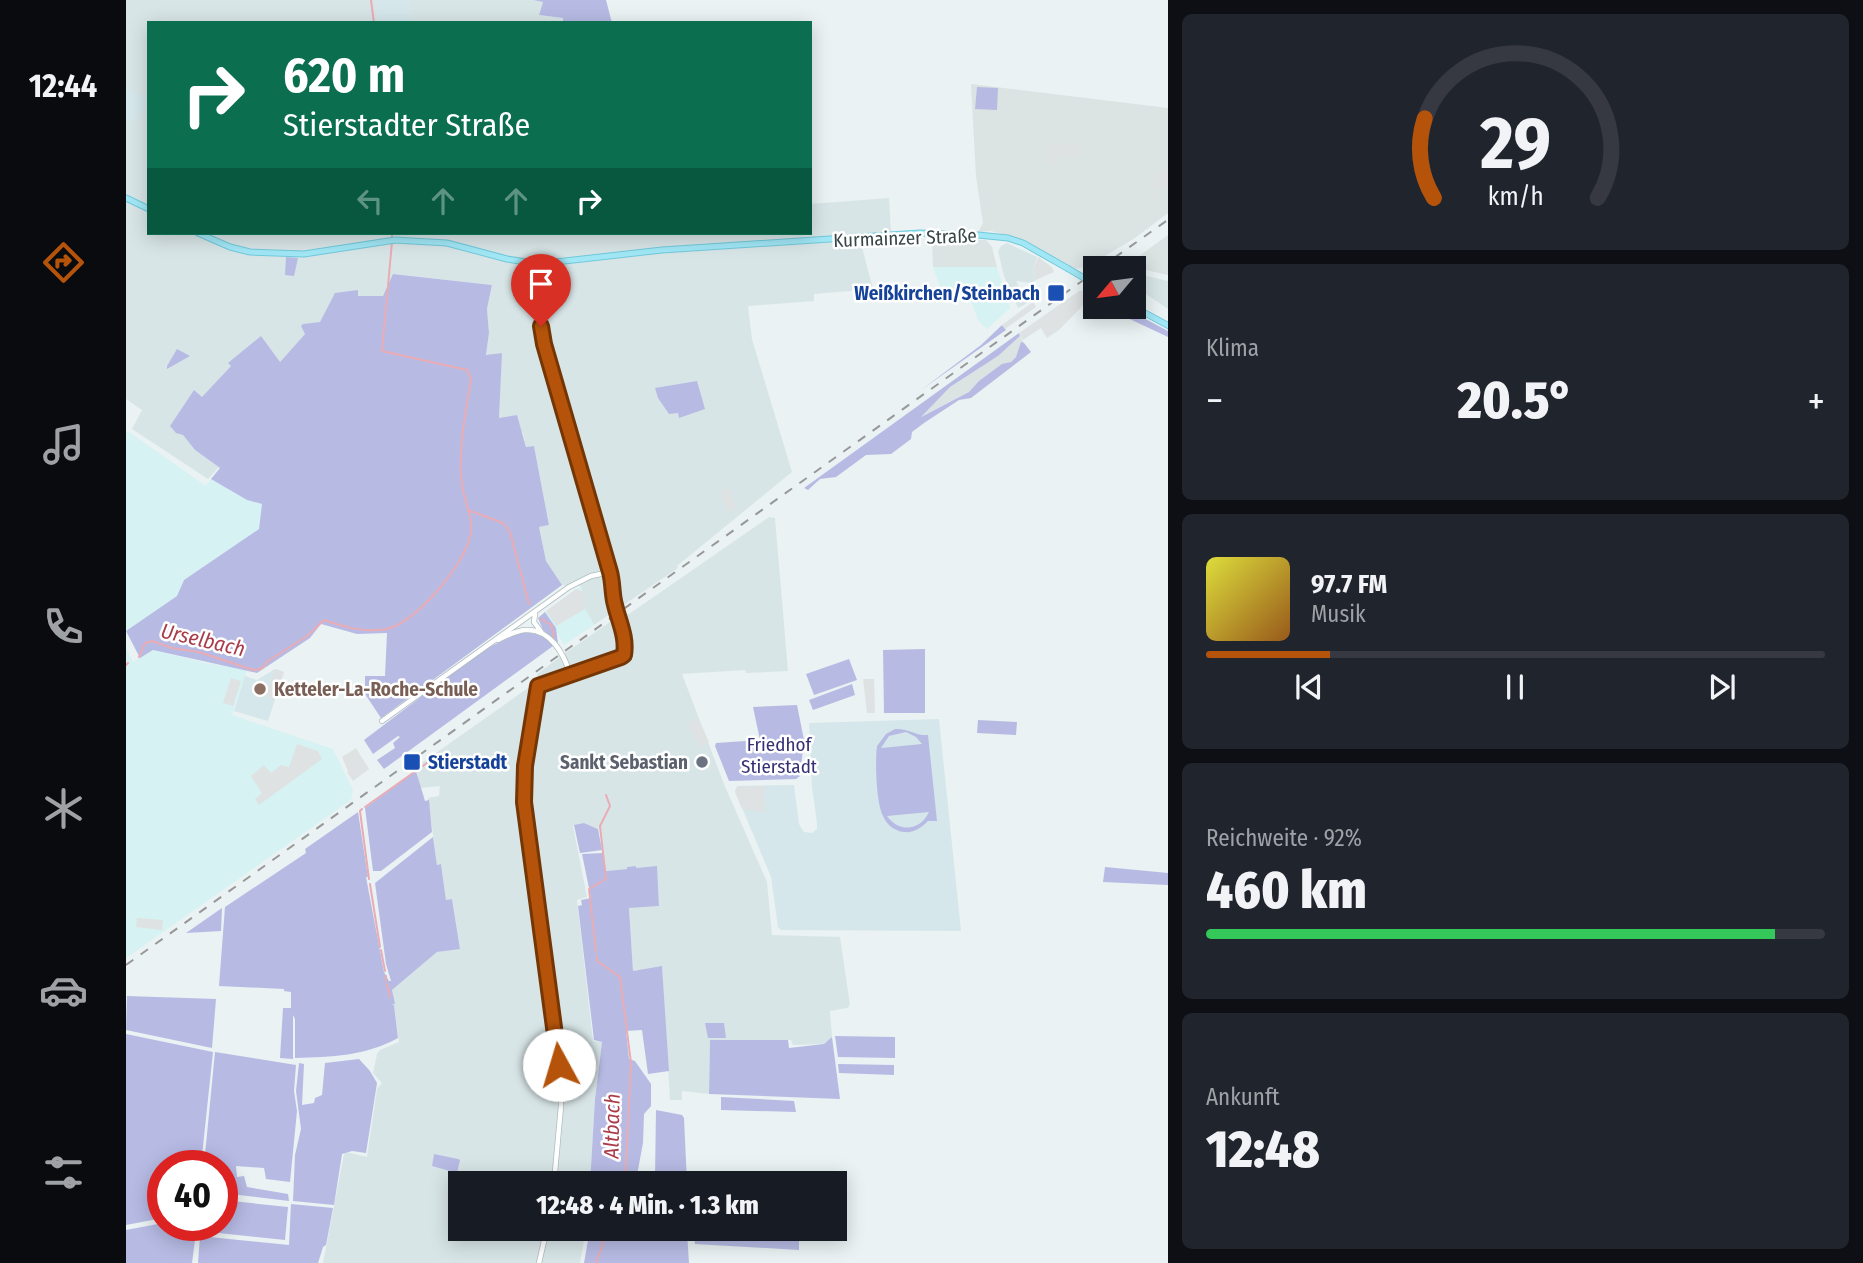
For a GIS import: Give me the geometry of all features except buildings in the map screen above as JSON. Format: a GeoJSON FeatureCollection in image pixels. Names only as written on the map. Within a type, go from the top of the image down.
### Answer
{"type":"FeatureCollection","features":[{"type":"Feature","properties":{"kind":"main road"},"geometry":{"type":"LineString","coordinates":[[126,198],[147,208]]}},
{"type":"Feature","properties":{"kind":"main road","name":"Kurmainzer Straße"},"geometry":{"type":"LineString","coordinates":[[203,235],[250,252],[304,254],[395,240],[447,243],[533,264],[662,250],[919,233],[978,235],[1008,238],[1038,250],[1083,277]]}},
{"type":"Feature","properties":{"kind":"main road"},"geometry":{"type":"LineString","coordinates":[[1146,314],[1168,326]]}},
{"type":"Feature","properties":{"kind":"street"},"geometry":{"type":"LineString","coordinates":[[533,264],[544,344],[610,572],[615,607],[620,618],[624,655],[538,686],[525,766],[523,794],[561,1076],[555,1171]]}},
{"type":"Feature","properties":{"kind":"street"},"geometry":{"type":"LineString","coordinates":[[382,721],[578,582],[610,572]]}},
{"type":"Feature","properties":{"kind":"street"},"geometry":{"type":"LineString","coordinates":[[537,610],[534,622],[542,634],[561,650],[570,674]]}},
{"type":"Feature","properties":{"kind":"street"},"geometry":{"type":"LineString","coordinates":[[485,647],[523,630],[542,634]]}},
{"type":"Feature","properties":{"kind":"street"},"geometry":{"type":"LineString","coordinates":[[539,1263],[544,1241]]}},
{"type":"Feature","properties":{"kind":"shaded area"},"geometry":{"type":"Polygon","coordinates":[[[126,0],[533,0],[543,2],[539,15],[564,18],[563,21],[147,21],[147,235],[812,235],[812,204],[889,198],[891,233],[859,236],[873,289],[814,294],[814,301],[748,306],[752,339],[792,472],[677,566],[678,568],[594,625],[585,609],[581,586],[562,585],[546,561],[539,527],[549,525],[534,446],[526,447],[523,433],[499,418],[501,353],[486,356],[489,333],[487,309],[492,285],[394,274],[383,296],[357,296],[358,291],[305,334],[280,362],[229,363],[231,366],[202,398],[195,391],[183,435],[195,450],[219,467],[208,479],[132,429],[142,410],[126,399],[126,0]]]}},
{"type":"Feature","properties":{"kind":"shaded area"},"geometry":{"type":"Polygon","coordinates":[[[375,0],[410,0],[413,21],[379,21],[375,0]]]}},
{"type":"Feature","properties":{"kind":"shaded area"},"geometry":{"type":"Polygon","coordinates":[[[971,84],[1168,108],[1168,213],[1135,238],[1105,256],[1083,256],[1083,267],[1076,269],[1017,238],[991,231],[978,232],[983,223],[976,176],[971,84]]]}},
{"type":"Feature","properties":{"kind":"shaded area"},"geometry":{"type":"Polygon","coordinates":[[[126,88],[147,100],[137,119],[132,118],[129,123],[126,121],[126,88]]]}},
{"type":"Feature","properties":{"kind":"shaded area"},"geometry":{"type":"Polygon","coordinates":[[[1062,142],[1082,147],[1078,158],[1059,153],[1055,165],[1046,162],[1050,145],[1062,142]]]}},
{"type":"Feature","properties":{"kind":"shaded area"},"geometry":{"type":"Polygon","coordinates":[[[1159,169],[1168,172],[1168,189],[1156,190],[1152,206],[1148,206],[1159,169]]]}},
{"type":"Feature","properties":{"kind":"shaded area"},"geometry":{"type":"Polygon","coordinates":[[[1168,235],[1168,275],[1146,270],[1146,256],[1139,256],[1168,235]]]}},
{"type":"Feature","properties":{"kind":"shaded area"},"geometry":{"type":"Polygon","coordinates":[[[932,239],[986,240],[992,247],[997,267],[933,267],[932,239]]]}},
{"type":"Feature","properties":{"kind":"shaded area"},"geometry":{"type":"Polygon","coordinates":[[[1007,243],[1037,257],[1033,270],[1036,280],[1031,283],[1016,281],[1027,303],[1018,308],[1004,276],[998,251],[1007,243]]]}},
{"type":"Feature","properties":{"kind":"shaded area"},"geometry":{"type":"Polygon","coordinates":[[[1038,257],[1052,267],[1054,272],[1036,280],[1033,270],[1038,257]]]}},
{"type":"Feature","properties":{"kind":"shaded area"},"geometry":{"type":"Polygon","coordinates":[[[933,267],[997,267],[1010,308],[987,329],[978,320],[967,289],[944,298],[933,267]]]}},
{"type":"Feature","properties":{"kind":"shaded area"},"geometry":{"type":"Polygon","coordinates":[[[1146,276],[1168,281],[1168,309],[1146,294],[1146,276]]]}},
{"type":"Feature","properties":{"kind":"shaded area"},"geometry":{"type":"Polygon","coordinates":[[[1082,291],[1083,305],[1059,330],[1047,338],[1041,328],[1023,340],[1019,333],[1082,291]]]}},
{"type":"Feature","properties":{"kind":"shaded area"},"geometry":{"type":"Polygon","coordinates":[[[1033,302],[1036,307],[1005,329],[1002,325],[1033,302]]]}},
{"type":"Feature","properties":{"kind":"shaded area"},"geometry":{"type":"Polygon","coordinates":[[[1020,336],[1024,343],[1021,343],[1011,362],[1002,365],[969,392],[920,417],[950,387],[998,356],[1020,336]]]}},
{"type":"Feature","properties":{"kind":"shaded area"},"geometry":{"type":"Polygon","coordinates":[[[129,432],[206,486],[211,479],[247,500],[262,504],[259,529],[184,580],[177,596],[126,631],[126,433],[129,432]]]}},
{"type":"Feature","properties":{"kind":"shaded area"},"geometry":{"type":"Polygon","coordinates":[[[730,488],[736,508],[727,513],[720,491],[730,488]]]}},
{"type":"Feature","properties":{"kind":"shaded area"},"geometry":{"type":"Polygon","coordinates":[[[769,517],[775,518],[788,671],[746,673],[745,670],[682,674],[724,784],[767,882],[772,935],[840,937],[850,1005],[830,1011],[832,1037],[824,1044],[793,1045],[791,1040],[710,1040],[709,1094],[682,1091],[682,1100],[670,1100],[662,967],[633,971],[629,907],[659,906],[656,867],[635,866],[605,871],[599,829],[584,823],[573,826],[587,897],[577,900],[593,1041],[602,1042],[591,1171],[448,1171],[448,1241],[584,1241],[580,1263],[323,1263],[344,1154],[346,1152],[367,1157],[377,1089],[382,1083],[373,1073],[377,1054],[399,1042],[392,990],[437,952],[460,948],[452,899],[446,900],[441,864],[437,865],[428,798],[439,796],[440,786],[420,788],[416,767],[528,688],[535,689],[538,683],[537,674],[623,613],[629,614],[769,517]]]}},
{"type":"Feature","properties":{"kind":"shaded area"},"geometry":{"type":"Polygon","coordinates":[[[581,586],[585,609],[594,625],[564,645],[545,612],[581,586]]]}},
{"type":"Feature","properties":{"kind":"shaded area"},"geometry":{"type":"Polygon","coordinates":[[[576,589],[584,592],[585,609],[556,626],[546,611],[576,589]]]}},
{"type":"Feature","properties":{"kind":"shaded area"},"geometry":{"type":"Polygon","coordinates":[[[126,647],[133,662],[153,650],[247,670],[232,715],[333,749],[353,790],[351,800],[126,958],[126,647]]]}},
{"type":"Feature","properties":{"kind":"shaded area","name":"Ketteler-La-Roche-Schule"},"geometry":{"type":"Polygon","coordinates":[[[275,669],[284,672],[268,721],[234,711],[245,676],[257,680],[275,669]]]}},
{"type":"Feature","properties":{"kind":"shaded area"},"geometry":{"type":"Polygon","coordinates":[[[275,669],[284,672],[274,701],[266,696],[275,669]]]}},
{"type":"Feature","properties":{"kind":"shaded area"},"geometry":{"type":"Polygon","coordinates":[[[231,678],[241,681],[233,706],[223,703],[231,678]]]}},
{"type":"Feature","properties":{"kind":"shaded area"},"geometry":{"type":"Polygon","coordinates":[[[863,679],[874,679],[875,713],[867,713],[863,679]]]}},
{"type":"Feature","properties":{"kind":"shaded area"},"geometry":{"type":"Polygon","coordinates":[[[698,718],[709,742],[700,747],[687,724],[698,718]]]}},
{"type":"Feature","properties":{"kind":"shaded area"},"geometry":{"type":"Polygon","coordinates":[[[939,719],[961,931],[781,930],[778,927],[771,877],[735,791],[737,786],[794,785],[799,824],[804,832],[812,833],[817,829],[817,823],[812,787],[809,723],[939,719]]]}},
{"type":"Feature","properties":{"kind":"shaded area"},"geometry":{"type":"Polygon","coordinates":[[[297,744],[318,751],[322,759],[259,805],[255,799],[262,793],[251,776],[264,765],[271,773],[281,765],[289,767],[297,744]]]}},
{"type":"Feature","properties":{"kind":"shaded area"},"geometry":{"type":"Polygon","coordinates":[[[356,748],[369,769],[353,781],[342,757],[356,748]]]}},
{"type":"Feature","properties":{"kind":"shaded area"},"geometry":{"type":"Polygon","coordinates":[[[738,786],[764,786],[765,813],[742,809],[735,792],[738,786]]]}},
{"type":"Feature","properties":{"kind":"shaded area"},"geometry":{"type":"Polygon","coordinates":[[[137,918],[163,920],[162,930],[136,927],[137,918]]]}},
{"type":"Feature","properties":{"kind":"green space"},"geometry":{"type":"Polygon","coordinates":[[[533,0],[606,0],[611,21],[563,21],[563,18],[539,15],[543,2],[533,0]]]}},
{"type":"Feature","properties":{"kind":"green space"},"geometry":{"type":"Polygon","coordinates":[[[977,87],[998,88],[997,110],[975,109],[977,87]]]}},
{"type":"Feature","properties":{"kind":"green space"},"geometry":{"type":"Polygon","coordinates":[[[286,257],[298,258],[294,276],[285,275],[286,257]]]}},
{"type":"Feature","properties":{"kind":"green space"},"geometry":{"type":"Polygon","coordinates":[[[393,274],[492,285],[487,309],[489,333],[486,355],[502,353],[499,418],[517,415],[526,447],[534,446],[549,525],[539,527],[546,561],[562,585],[381,718],[365,694],[365,676],[385,676],[387,633],[357,634],[321,624],[310,638],[257,673],[153,650],[140,658],[126,631],[177,596],[184,580],[259,529],[262,504],[247,500],[211,479],[220,468],[195,450],[183,435],[176,433],[170,426],[194,390],[202,397],[231,366],[228,363],[261,336],[280,362],[305,334],[301,326],[303,324],[320,322],[335,293],[358,290],[358,296],[383,296],[393,274]]]}},
{"type":"Feature","properties":{"kind":"green space"},"geometry":{"type":"Polygon","coordinates":[[[1130,319],[1145,319],[1168,331],[1168,337],[1130,319]]]}},
{"type":"Feature","properties":{"kind":"green space"},"geometry":{"type":"Polygon","coordinates":[[[1002,325],[1006,330],[921,390],[981,345],[1002,325]]]}},
{"type":"Feature","properties":{"kind":"green space"},"geometry":{"type":"Polygon","coordinates":[[[1019,333],[1020,336],[998,356],[950,387],[921,417],[969,392],[1002,364],[1011,362],[1016,357],[1021,342],[1024,343],[1031,352],[971,398],[959,400],[924,423],[912,432],[911,439],[891,454],[866,455],[836,477],[820,479],[808,490],[804,488],[1019,333]]]}},
{"type":"Feature","properties":{"kind":"green space"},"geometry":{"type":"Polygon","coordinates":[[[177,349],[190,356],[167,369],[167,366],[177,349]]]}},
{"type":"Feature","properties":{"kind":"green space"},"geometry":{"type":"Polygon","coordinates":[[[697,381],[705,409],[679,418],[678,413],[669,414],[655,388],[697,381]]]}},
{"type":"Feature","properties":{"kind":"green space"},"geometry":{"type":"Polygon","coordinates":[[[545,612],[556,628],[558,643],[543,630],[538,618],[545,612]]]}},
{"type":"Feature","properties":{"kind":"green space"},"geometry":{"type":"Polygon","coordinates":[[[521,632],[539,635],[553,646],[384,769],[377,760],[395,748],[393,743],[400,737],[373,754],[364,740],[483,650],[521,632]]]}},
{"type":"Feature","properties":{"kind":"green space"},"geometry":{"type":"Polygon","coordinates":[[[925,649],[925,713],[884,713],[883,650],[925,649]]]}},
{"type":"Feature","properties":{"kind":"green space"},"geometry":{"type":"Polygon","coordinates":[[[849,659],[857,680],[814,695],[806,674],[849,659]]]}},
{"type":"Feature","properties":{"kind":"green space"},"geometry":{"type":"Polygon","coordinates":[[[852,684],[855,695],[813,710],[809,700],[852,684]]]}},
{"type":"Feature","properties":{"kind":"green space","name":"Friedhof Stierstadt"},"geometry":{"type":"Polygon","coordinates":[[[797,705],[804,740],[800,776],[796,779],[729,781],[716,743],[760,740],[753,707],[797,705]]]}},
{"type":"Feature","properties":{"kind":"green space"},"geometry":{"type":"Polygon","coordinates":[[[978,720],[1017,722],[1016,735],[977,733],[978,720]]]}},
{"type":"Feature","properties":{"kind":"green space"},"geometry":{"type":"Polygon","coordinates":[[[900,729],[928,735],[937,821],[928,821],[911,832],[894,829],[881,810],[876,761],[877,746],[886,734],[900,729]],[[906,732],[889,736],[881,748],[922,744],[906,732]],[[929,812],[887,816],[897,825],[909,828],[920,823],[929,812]]]}},
{"type":"Feature","properties":{"kind":"green space"},"geometry":{"type":"Polygon","coordinates":[[[416,771],[425,801],[429,800],[432,832],[381,871],[373,871],[365,808],[416,771]]]}},
{"type":"Feature","properties":{"kind":"green space"},"geometry":{"type":"Polygon","coordinates":[[[358,812],[366,877],[384,972],[389,981],[375,883],[433,837],[437,865],[441,864],[446,900],[452,899],[460,949],[437,952],[392,990],[395,1004],[391,1005],[394,1005],[398,1038],[361,1052],[295,1058],[293,1015],[293,1059],[280,1058],[283,1008],[291,1008],[291,992],[284,989],[219,986],[225,907],[306,853],[305,849],[358,812]]]}},
{"type":"Feature","properties":{"kind":"green space"},"geometry":{"type":"Polygon","coordinates":[[[584,823],[598,829],[602,850],[580,853],[574,825],[584,823]]]}},
{"type":"Feature","properties":{"kind":"green space"},"geometry":{"type":"Polygon","coordinates":[[[603,853],[606,871],[657,866],[659,906],[629,908],[633,971],[662,966],[669,1071],[648,1074],[642,1030],[626,1031],[629,1059],[635,1061],[651,1084],[651,1106],[644,1114],[643,1143],[638,1171],[591,1171],[602,1042],[594,1040],[578,906],[582,905],[581,900],[591,898],[582,854],[603,853]]]}},
{"type":"Feature","properties":{"kind":"green space"},"geometry":{"type":"Polygon","coordinates":[[[1105,867],[1168,873],[1168,885],[1103,882],[1105,867]]]}},
{"type":"Feature","properties":{"kind":"green space"},"geometry":{"type":"Polygon","coordinates":[[[222,908],[221,931],[186,933],[222,908]]]}},
{"type":"Feature","properties":{"kind":"green space"},"geometry":{"type":"Polygon","coordinates":[[[127,996],[216,999],[212,1048],[126,1030],[127,996]]]}},
{"type":"Feature","properties":{"kind":"green space"},"geometry":{"type":"Polygon","coordinates":[[[705,1023],[724,1023],[726,1038],[708,1038],[705,1023]]]}},
{"type":"Feature","properties":{"kind":"green space"},"geometry":{"type":"Polygon","coordinates":[[[126,1034],[213,1052],[203,1150],[147,1150],[147,1221],[126,1225],[126,1034]]]}},
{"type":"Feature","properties":{"kind":"green space"},"geometry":{"type":"Polygon","coordinates":[[[835,1036],[895,1037],[895,1058],[838,1057],[835,1036]]]}},
{"type":"Feature","properties":{"kind":"green space"},"geometry":{"type":"Polygon","coordinates":[[[832,1037],[840,1099],[709,1094],[710,1040],[788,1040],[789,1048],[824,1044],[832,1037]]]}},
{"type":"Feature","properties":{"kind":"green space"},"geometry":{"type":"Polygon","coordinates":[[[215,1052],[296,1065],[294,1091],[297,1111],[290,1182],[266,1179],[264,1168],[238,1166],[238,1150],[205,1150],[215,1052]]]}},
{"type":"Feature","properties":{"kind":"green space"},"geometry":{"type":"Polygon","coordinates":[[[359,1059],[377,1083],[366,1153],[352,1151],[342,1154],[334,1205],[293,1201],[295,1155],[301,1129],[296,1091],[299,1063],[304,1064],[302,1105],[314,1103],[315,1098],[322,1095],[325,1063],[359,1059]]]}},
{"type":"Feature","properties":{"kind":"green space"},"geometry":{"type":"Polygon","coordinates":[[[838,1064],[894,1065],[894,1075],[839,1073],[838,1064]]]}},
{"type":"Feature","properties":{"kind":"green space"},"geometry":{"type":"Polygon","coordinates":[[[721,1097],[794,1101],[796,1112],[721,1110],[721,1097]]]}},
{"type":"Feature","properties":{"kind":"green space"},"geometry":{"type":"Polygon","coordinates":[[[656,1110],[682,1115],[686,1171],[655,1171],[656,1110]]]}},
{"type":"Feature","properties":{"kind":"green space"},"geometry":{"type":"Polygon","coordinates":[[[434,1154],[460,1160],[457,1171],[432,1166],[434,1154]]]}},
{"type":"Feature","properties":{"kind":"green space"},"geometry":{"type":"Polygon","coordinates":[[[244,1176],[247,1187],[288,1194],[289,1201],[238,1195],[238,1177],[244,1176]]]}},
{"type":"Feature","properties":{"kind":"green space"},"geometry":{"type":"Polygon","coordinates":[[[238,1202],[288,1207],[285,1240],[238,1235],[238,1202]]]}},
{"type":"Feature","properties":{"kind":"green space"},"geometry":{"type":"Polygon","coordinates":[[[291,1204],[333,1208],[326,1245],[318,1263],[198,1263],[200,1241],[238,1240],[289,1245],[291,1204]]]}},
{"type":"Feature","properties":{"kind":"green space"},"geometry":{"type":"Polygon","coordinates":[[[147,1226],[147,1241],[195,1241],[192,1263],[126,1263],[126,1230],[147,1226]]]}},
{"type":"Feature","properties":{"kind":"green space"},"geometry":{"type":"Polygon","coordinates":[[[588,1241],[688,1241],[689,1263],[584,1263],[588,1241]]]}},
{"type":"Feature","properties":{"kind":"green space"},"geometry":{"type":"Polygon","coordinates":[[[695,1241],[799,1241],[799,1250],[695,1244],[695,1241]]]}},
{"type":"Feature","properties":{"kind":"waterway","name":"Urselbach"},"geometry":{"type":"LineString","coordinates":[[371,0],[374,21]]}},
{"type":"Feature","properties":{"kind":"waterway","name":"Urselbach"},"geometry":{"type":"LineString","coordinates":[[139,657],[145,643],[152,641],[172,648],[199,652],[253,670],[261,669],[268,661],[307,636],[324,620],[362,630],[386,629],[398,625],[436,592],[458,563],[466,549],[471,531],[461,466],[463,428],[471,379],[467,370],[382,351],[392,242]]}},
{"type":"Feature","properties":{"kind":"waterway","name":"Altbach"},"geometry":{"type":"LineString","coordinates":[[468,510],[503,523],[510,532],[529,604]]}},
{"type":"Feature","properties":{"kind":"waterway","name":"Altbach"},"geometry":{"type":"LineString","coordinates":[[541,619],[551,625],[554,637]]}},
{"type":"Feature","properties":{"kind":"waterway"},"geometry":{"type":"LineString","coordinates":[[365,807],[427,763]]}},
{"type":"Feature","properties":{"kind":"waterway","name":"Altbach"},"geometry":{"type":"LineString","coordinates":[[596,952],[589,889],[606,879],[600,826],[610,806],[606,795]]}},
{"type":"Feature","properties":{"kind":"waterway"},"geometry":{"type":"LineString","coordinates":[[362,809],[360,811],[369,879]]}},
{"type":"Feature","properties":{"kind":"waterway"},"geometry":{"type":"LineString","coordinates":[[370,884],[380,947]]}},
{"type":"Feature","properties":{"kind":"waterway"},"geometry":{"type":"LineString","coordinates":[[381,950],[385,971]]}},
{"type":"Feature","properties":{"kind":"waterway","name":"Altbach"},"geometry":{"type":"LineString","coordinates":[[597,956],[597,961],[620,977],[631,1063],[626,1171]]}},
{"type":"Feature","properties":{"kind":"waterway"},"geometry":{"type":"LineString","coordinates":[[386,976],[386,981]]}},
{"type":"Feature","properties":{"kind":"waterway"},"geometry":{"type":"LineString","coordinates":[[387,984],[390,997]]}},
{"type":"Feature","properties":{"kind":"waterway","name":"Altbach"},"geometry":{"type":"LineString","coordinates":[[596,1263],[604,1241]]}},
{"type":"Feature","properties":{"kind":"railway"},"geometry":{"type":"LineString","coordinates":[[1117,256],[1168,220]]}},
{"type":"Feature","properties":{"kind":"railway"},"geometry":{"type":"LineString","coordinates":[[126,965],[1083,280]]}},
{"type":"Feature","properties":{"kind":"place","name":"Weißkirchen/Steinbach"},"geometry":{"type":"Point","coordinates":[1056,293]}},
{"type":"Feature","properties":{"kind":"place","name":"Ketteler-La-Roche-Schule"},"geometry":{"type":"Point","coordinates":[260,689]}},
{"type":"Feature","properties":{"kind":"place","name":"Stierstadt"},"geometry":{"type":"Point","coordinates":[412,762]}},
{"type":"Feature","properties":{"kind":"place","name":"Sankt Sebastian"},"geometry":{"type":"Point","coordinates":[702,762]}},
{"type":"Feature","properties":{"kind":"route"},"geometry":{"type":"LineString","coordinates":[[541,326],[610,572],[625,648],[621,657],[538,686],[525,766],[524,802],[559,1065]]}}]}
